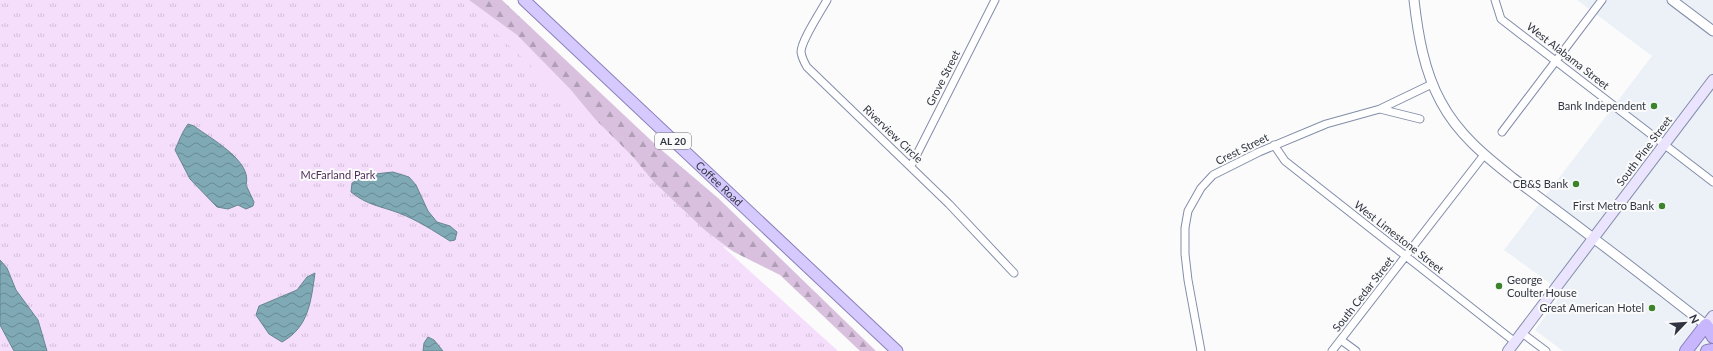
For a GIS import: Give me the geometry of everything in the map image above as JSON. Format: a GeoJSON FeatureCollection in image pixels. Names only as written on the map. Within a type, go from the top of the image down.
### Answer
{"type":"FeatureCollection","features":[{"type":"Feature","properties":{"kind":"highway"},"geometry":{"type":"LineString","coordinates":[[1711,323],[1713,337]]}},
{"type":"Feature","properties":{"kind":"highway"},"geometry":{"type":"LineString","coordinates":[[1686,351],[1711,323]]}},
{"type":"Feature","properties":{"kind":"highway"},"geometry":{"type":"LineString","coordinates":[[1707,351],[1713,350]]}},
{"type":"Feature","properties":{"kind":"main road","name":"Coffee Road"},"geometry":{"type":"LineString","coordinates":[[524,0],[897,351]]}},
{"type":"Feature","properties":{"kind":"main road","name":"South Pine Street"},"geometry":{"type":"LineString","coordinates":[[1508,351],[1713,80]]}},
{"type":"Feature","properties":{"kind":"street","name":"Riverview Circle"},"geometry":{"type":"LineString","coordinates":[[827,0],[801,50],[802,59],[807,67],[911,166],[949,204],[1014,274]]}},
{"type":"Feature","properties":{"kind":"street","name":"Grove Street"},"geometry":{"type":"LineString","coordinates":[[911,166],[995,0]]}},
{"type":"Feature","properties":{"kind":"street"},"geometry":{"type":"LineString","coordinates":[[1414,0],[1418,35],[1432,84],[1441,103],[1454,123],[1469,141],[1484,155],[1594,238],[1711,323]]}},
{"type":"Feature","properties":{"kind":"street","name":"West Alabama Street"},"geometry":{"type":"LineString","coordinates":[[1494,0],[1501,19],[1713,182]]}},
{"type":"Feature","properties":{"kind":"street"},"geometry":{"type":"LineString","coordinates":[[1502,132],[1602,0]]}},
{"type":"Feature","properties":{"kind":"street"},"geometry":{"type":"LineString","coordinates":[[1672,0],[1713,31]]}},
{"type":"Feature","properties":{"kind":"street","name":"Crest Street"},"geometry":{"type":"LineString","coordinates":[[1201,351],[1188,280],[1185,254],[1185,228],[1188,211],[1201,188],[1213,175],[1228,166],[1274,145],[1326,124],[1380,109],[1432,84]]}},
{"type":"Feature","properties":{"kind":"street"},"geometry":{"type":"LineString","coordinates":[[1380,109],[1420,119]]}},
{"type":"Feature","properties":{"kind":"street","name":"West Limestone Street"},"geometry":{"type":"LineString","coordinates":[[1274,145],[1285,161],[1515,342]]}},
{"type":"Feature","properties":{"kind":"street","name":"South Cedar Street"},"geometry":{"type":"LineString","coordinates":[[1332,351],[1484,155]]}},
{"type":"Feature","properties":{"kind":"street"},"geometry":{"type":"LineString","coordinates":[[1522,333],[1546,351]]}},
{"type":"Feature","properties":{"kind":"street"},"geometry":{"type":"LineString","coordinates":[[1341,340],[1356,351]]}},
{"type":"Feature","properties":{"kind":"shaded area"},"geometry":{"type":"Polygon","coordinates":[[[1577,0],[1713,0],[1713,351],[1563,351],[1535,330],[1563,293],[1504,250],[1652,56],[1577,0]]]}},
{"type":"Feature","properties":{"kind":"green space","name":"McFarland Park"},"geometry":{"type":"Polygon","coordinates":[[[0,0],[461,0],[709,234],[838,351],[0,351],[0,0]]]}},
{"type":"Feature","properties":{"kind":"green space"},"geometry":{"type":"Polygon","coordinates":[[[437,0],[469,0],[517,35],[570,89],[595,119],[633,157],[676,209],[734,252],[701,234],[437,0]]]}},
{"type":"Feature","properties":{"kind":"green space"},"geometry":{"type":"Polygon","coordinates":[[[469,0],[502,0],[658,147],[718,198],[876,351],[860,351],[780,275],[734,252],[676,209],[633,157],[595,119],[570,89],[517,35],[469,0]]]}},
{"type":"Feature","properties":{"kind":"water"},"geometry":{"type":"Polygon","coordinates":[[[188,124],[194,126],[220,144],[237,159],[243,167],[246,176],[246,185],[254,202],[253,206],[246,209],[238,205],[228,209],[217,207],[190,179],[175,150],[182,133],[188,124]]]}},
{"type":"Feature","properties":{"kind":"water"},"geometry":{"type":"Polygon","coordinates":[[[393,172],[409,177],[416,185],[428,211],[437,222],[450,226],[457,232],[455,240],[450,241],[412,219],[368,203],[351,192],[352,183],[366,175],[393,172]]]}},
{"type":"Feature","properties":{"kind":"water"},"geometry":{"type":"Polygon","coordinates":[[[0,260],[7,268],[16,290],[38,320],[47,351],[14,351],[0,325],[0,260]]]}},
{"type":"Feature","properties":{"kind":"water"},"geometry":{"type":"Polygon","coordinates":[[[315,273],[310,303],[303,321],[291,336],[282,342],[269,334],[256,315],[259,306],[297,290],[307,277],[315,273]]]}},
{"type":"Feature","properties":{"kind":"water"},"geometry":{"type":"Polygon","coordinates":[[[428,337],[434,340],[443,351],[423,351],[424,343],[428,337]]]}},
{"type":"Feature","properties":{"kind":"place","name":"Bank Independent"},"geometry":{"type":"Point","coordinates":[1654,106]}},
{"type":"Feature","properties":{"kind":"place","name":"CB&S Bank"},"geometry":{"type":"Point","coordinates":[1576,184]}},
{"type":"Feature","properties":{"kind":"place","name":"First Metro Bank"},"geometry":{"type":"Point","coordinates":[1662,206]}},
{"type":"Feature","properties":{"kind":"place","name":"George Coulter House"},"geometry":{"type":"Point","coordinates":[1499,286]}},
{"type":"Feature","properties":{"kind":"place","name":"Great American Hotel"},"geometry":{"type":"Point","coordinates":[1652,308]}}]}
